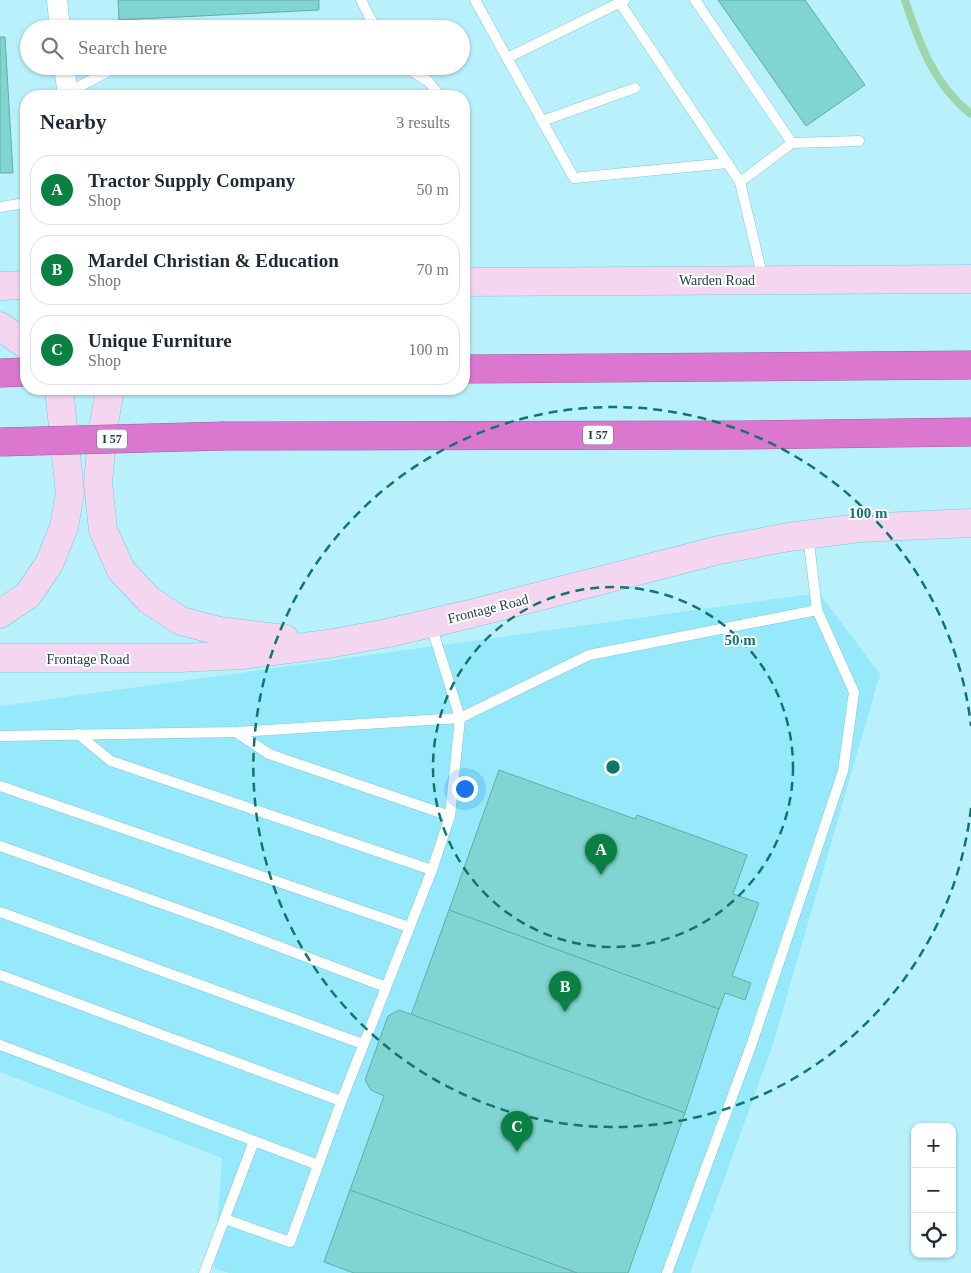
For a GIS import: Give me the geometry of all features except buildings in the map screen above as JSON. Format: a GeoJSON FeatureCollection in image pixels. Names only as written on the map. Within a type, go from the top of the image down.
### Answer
{"type":"FeatureCollection","features":[{"type":"Feature","properties":{"kind":"highway"},"geometry":{"type":"LineString","coordinates":[[470,369],[971,365]]}},
{"type":"Feature","properties":{"kind":"highway"},"geometry":{"type":"LineString","coordinates":[[0,373],[20,372]]}},
{"type":"Feature","properties":{"kind":"highway","name":"I 57"},"geometry":{"type":"LineString","coordinates":[[0,442],[224,436],[743,435],[971,432]]}},
{"type":"Feature","properties":{"kind":"main road","name":"Warden Road"},"geometry":{"type":"LineString","coordinates":[[470,282],[971,279]]}},
{"type":"Feature","properties":{"kind":"main road"},"geometry":{"type":"LineString","coordinates":[[0,286],[20,285]]}},
{"type":"Feature","properties":{"kind":"main road"},"geometry":{"type":"LineString","coordinates":[[0,326],[20,341]]}},
{"type":"Feature","properties":{"kind":"main road"},"geometry":{"type":"LineString","coordinates":[[0,614],[28,595],[49,564],[64,527],[70,493],[60,395]]}},
{"type":"Feature","properties":{"kind":"main road"},"geometry":{"type":"LineString","coordinates":[[109,395],[103,429],[98,483],[104,530],[121,570],[150,600],[181,621],[219,631],[328,644]]}},
{"type":"Feature","properties":{"kind":"main road","name":"Frontage Road"},"geometry":{"type":"LineString","coordinates":[[0,658],[179,658],[242,655],[328,644],[430,624],[719,550],[808,534],[859,528],[971,523]]}},
{"type":"Feature","properties":{"kind":"street"},"geometry":{"type":"LineString","coordinates":[[57,0],[59,20]]}},
{"type":"Feature","properties":{"kind":"street"},"geometry":{"type":"LineString","coordinates":[[65,75],[66,90]]}},
{"type":"Feature","properties":{"kind":"lane"},"geometry":{"type":"LineString","coordinates":[[361,0],[371,20]]}},
{"type":"Feature","properties":{"kind":"lane"},"geometry":{"type":"LineString","coordinates":[[475,0],[574,178],[728,163]]}},
{"type":"Feature","properties":{"kind":"lane"},"geometry":{"type":"LineString","coordinates":[[695,0],[792,142]]}},
{"type":"Feature","properties":{"kind":"lane"},"geometry":{"type":"LineString","coordinates":[[507,58],[621,1],[740,182],[763,280]]}},
{"type":"Feature","properties":{"kind":"lane"},"geometry":{"type":"LineString","coordinates":[[76,90],[102,75]]}},
{"type":"Feature","properties":{"kind":"lane"},"geometry":{"type":"LineString","coordinates":[[419,75],[430,82],[436,90]]}},
{"type":"Feature","properties":{"kind":"lane"},"geometry":{"type":"LineString","coordinates":[[542,121],[635,88]]}},
{"type":"Feature","properties":{"kind":"lane"},"geometry":{"type":"LineString","coordinates":[[740,182],[792,142],[859,141]]}},
{"type":"Feature","properties":{"kind":"lane"},"geometry":{"type":"LineString","coordinates":[[0,207],[20,204]]}},
{"type":"Feature","properties":{"kind":"lane"},"geometry":{"type":"LineString","coordinates":[[667,1273],[752,1043],[843,771],[854,692],[817,610],[808,534]]}},
{"type":"Feature","properties":{"kind":"lane"},"geometry":{"type":"LineString","coordinates":[[0,736],[236,732],[460,718],[589,655],[817,610]]}},
{"type":"Feature","properties":{"kind":"lane"},"geometry":{"type":"LineString","coordinates":[[225,1219],[290,1242],[341,1101],[432,870],[450,816],[460,718],[430,624]]}},
{"type":"Feature","properties":{"kind":"lane"},"geometry":{"type":"LineString","coordinates":[[236,732],[269,754],[450,816]]}},
{"type":"Feature","properties":{"kind":"lane"},"geometry":{"type":"LineString","coordinates":[[78,734],[111,761],[432,870]]}},
{"type":"Feature","properties":{"kind":"lane"},"geometry":{"type":"LineString","coordinates":[[0,786],[409,928]]}},
{"type":"Feature","properties":{"kind":"lane"},"geometry":{"type":"LineString","coordinates":[[0,846],[219,924],[386,987]]}},
{"type":"Feature","properties":{"kind":"lane"},"geometry":{"type":"LineString","coordinates":[[0,912],[363,1044]]}},
{"type":"Feature","properties":{"kind":"lane"},"geometry":{"type":"LineString","coordinates":[[0,975],[341,1101]]}},
{"type":"Feature","properties":{"kind":"lane"},"geometry":{"type":"LineString","coordinates":[[0,1045],[318,1165]]}},
{"type":"Feature","properties":{"kind":"lane"},"geometry":{"type":"LineString","coordinates":[[204,1273],[254,1141]]}},
{"type":"Feature","properties":{"kind":"shaded area"},"geometry":{"type":"Polygon","coordinates":[[[819,593],[880,674],[773,1044],[690,1273],[229,1273],[214,1268],[222,1158],[0,1072],[0,706],[819,593]]]}},
{"type":"Feature","properties":{"kind":"waterway"},"geometry":{"type":"LineString","coordinates":[[905,0],[929,62],[947,90],[971,114]]}},
{"type":"Feature","properties":{"kind":"place","name":"Tractor Supply Company"},"geometry":{"type":"Point","coordinates":[601,875]}},
{"type":"Feature","properties":{"kind":"place","name":"Mardel Christian & Education"},"geometry":{"type":"Point","coordinates":[565,1012]}},
{"type":"Feature","properties":{"kind":"place","name":"Unique Furniture"},"geometry":{"type":"Point","coordinates":[517,1152]}}]}
